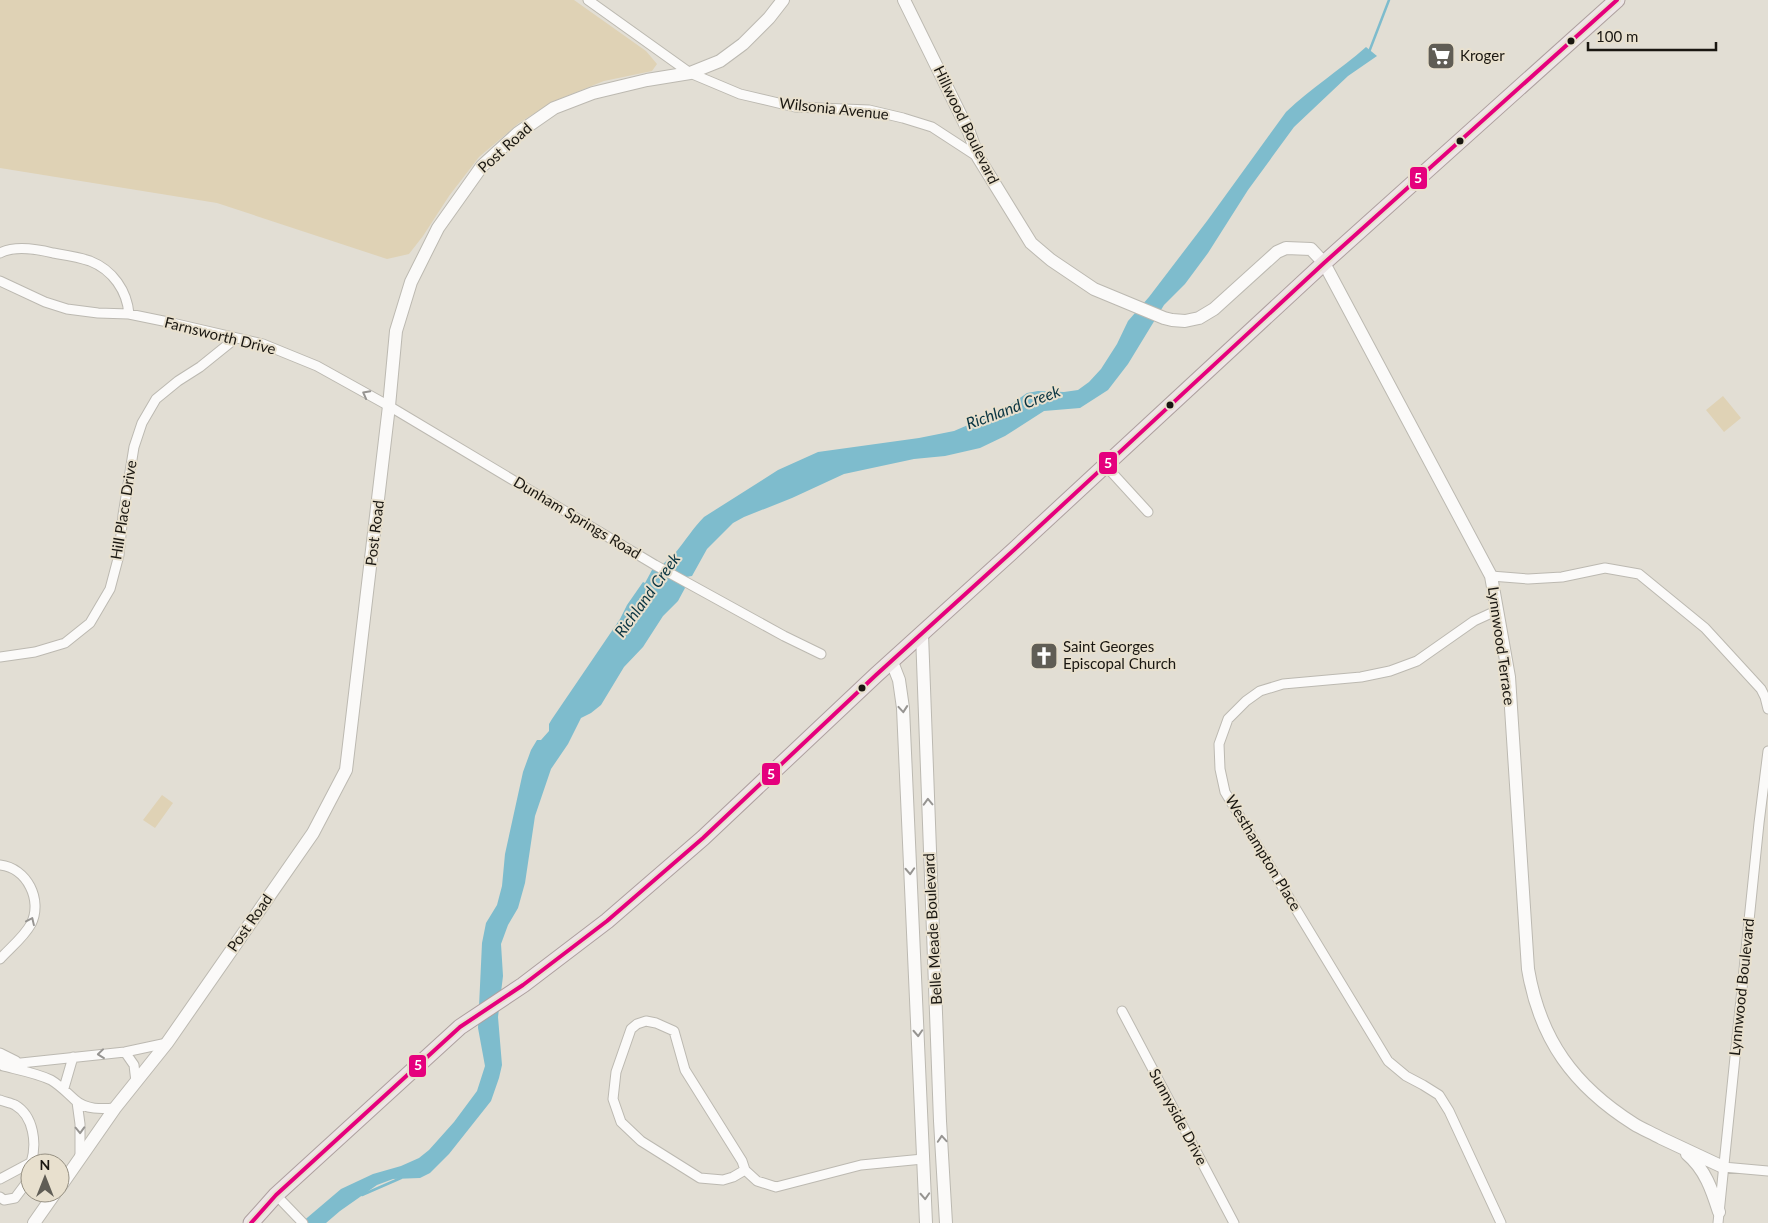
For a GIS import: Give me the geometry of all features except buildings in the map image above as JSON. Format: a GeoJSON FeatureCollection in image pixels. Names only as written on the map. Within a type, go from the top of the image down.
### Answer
{"type":"FeatureCollection","features":[{"type":"Feature","properties":{"kind":"main road"},"geometry":{"type":"LineString","coordinates":[[251,1223],[276,1195],[460,1027],[524,985],[607,921],[703,838],[1324,263],[1478,122],[1617,0]]}},
{"type":"Feature","properties":{"kind":"street","name":"Wilsonia Avenue"},"geometry":{"type":"LineString","coordinates":[[588,0],[690,74],[740,94],[796,107],[869,110],[903,118],[932,127],[978,157]]}},
{"type":"Feature","properties":{"kind":"street","name":"Post Road"},"geometry":{"type":"LineString","coordinates":[[70,1173],[115,1108],[166,1043],[313,833],[346,770],[389,406],[396,331],[411,282],[438,228],[482,166],[518,133],[554,108],[593,94],[647,80],[690,74],[720,62],[744,44],[783,0]]}},
{"type":"Feature","properties":{"kind":"street","name":"Hillwood Boulevard"},"geometry":{"type":"LineString","coordinates":[[904,0],[969,132],[978,157],[1031,243],[1051,260],[1094,289],[1164,318]]}},
{"type":"Feature","properties":{"kind":"street","name":"Lynnwood Terrace"},"geometry":{"type":"LineString","coordinates":[[1164,318],[1174,321],[1185,321],[1204,315],[1277,252],[1286,248],[1311,249],[1324,263],[1491,576],[1509,677],[1528,969],[1533,997],[1542,1020],[1557,1050],[1576,1077],[1601,1102],[1635,1125],[1723,1167]]}},
{"type":"Feature","properties":{"kind":"street"},"geometry":{"type":"LineString","coordinates":[[0,253],[11,249],[39,249],[90,261],[103,269],[122,288],[128,302],[129,314]]}},
{"type":"Feature","properties":{"kind":"street","name":"Farnsworth Drive"},"geometry":{"type":"LineString","coordinates":[[0,281],[44,302],[67,309],[129,314],[263,344],[318,367],[389,406]]}},
{"type":"Feature","properties":{"kind":"street","name":"Hill Place Drive"},"geometry":{"type":"LineString","coordinates":[[0,657],[35,652],[63,643],[90,623],[110,589],[119,555],[123,515],[134,447],[142,423],[156,399],[236,338]]}},
{"type":"Feature","properties":{"kind":"street","name":"Dunham Springs Road"},"geometry":{"type":"LineString","coordinates":[[389,406],[655,565],[784,636],[822,654]]}},
{"type":"Feature","properties":{"kind":"street"},"geometry":{"type":"LineString","coordinates":[[1105,465],[1148,512]]}},
{"type":"Feature","properties":{"kind":"street"},"geometry":{"type":"LineString","coordinates":[[1491,576],[1528,579],[1562,577],[1606,568],[1639,574],[1705,628],[1764,689],[1768,709]]}},
{"type":"Feature","properties":{"kind":"street","name":"Westhampton Place"},"geometry":{"type":"LineString","coordinates":[[1498,610],[1474,621],[1417,661],[1390,671],[1361,677],[1283,684],[1260,691],[1246,701],[1228,719],[1219,744],[1220,769],[1225,792],[1388,1061],[1406,1076],[1439,1095],[1449,1111],[1501,1223]]}},
{"type":"Feature","properties":{"kind":"street","name":"Belle Meade Boulevard"},"geometry":{"type":"LineString","coordinates":[[922,634],[946,1223]]}},
{"type":"Feature","properties":{"kind":"street","name":"Belle Meade Boulevard"},"geometry":{"type":"LineString","coordinates":[[892,662],[899,680],[903,708],[926,1223]]}},
{"type":"Feature","properties":{"kind":"street","name":"Lynnwood Boulevard"},"geometry":{"type":"LineString","coordinates":[[1718,1218],[1768,751]]}},
{"type":"Feature","properties":{"kind":"street"},"geometry":{"type":"LineString","coordinates":[[906,761],[926,760]]}},
{"type":"Feature","properties":{"kind":"street"},"geometry":{"type":"LineString","coordinates":[[909,836],[929,836]]}},
{"type":"Feature","properties":{"kind":"street"},"geometry":{"type":"LineString","coordinates":[[0,865],[13,869],[27,880],[33,894],[35,907],[30,925],[0,959]]}},
{"type":"Feature","properties":{"kind":"street"},"geometry":{"type":"LineString","coordinates":[[914,946],[934,946]]}},
{"type":"Feature","properties":{"kind":"street","name":"Sunnyside Drive"},"geometry":{"type":"LineString","coordinates":[[1122,1011],[1234,1223]]}},
{"type":"Feature","properties":{"kind":"street"},"geometry":{"type":"LineString","coordinates":[[745,1170],[734,1177],[723,1180],[700,1178],[641,1141],[621,1122],[614,1100],[616,1072],[631,1029],[637,1024],[646,1022],[656,1023],[674,1031],[686,1070],[742,1161],[745,1170],[757,1181],[776,1187],[861,1165],[943,1158]]}},
{"type":"Feature","properties":{"kind":"street"},"geometry":{"type":"LineString","coordinates":[[0,1064],[125,1052],[166,1043]]}},
{"type":"Feature","properties":{"kind":"street"},"geometry":{"type":"LineString","coordinates":[[125,1052],[134,1065],[136,1082]]}},
{"type":"Feature","properties":{"kind":"street"},"geometry":{"type":"LineString","coordinates":[[0,1053],[21,1063]]}},
{"type":"Feature","properties":{"kind":"street"},"geometry":{"type":"LineString","coordinates":[[64,1088],[73,1057]]}},
{"type":"Feature","properties":{"kind":"street"},"geometry":{"type":"LineString","coordinates":[[0,1064],[40,1075],[64,1088],[77,1102],[96,1110],[115,1108]]}},
{"type":"Feature","properties":{"kind":"street"},"geometry":{"type":"LineString","coordinates":[[0,1100],[16,1106],[31,1126],[34,1153]]}},
{"type":"Feature","properties":{"kind":"street"},"geometry":{"type":"LineString","coordinates":[[77,1102],[80,1124],[80,1159]]}},
{"type":"Feature","properties":{"kind":"street"},"geometry":{"type":"LineString","coordinates":[[1675,1144],[1693,1159],[1702,1171],[1713,1192],[1718,1218]]}},
{"type":"Feature","properties":{"kind":"street"},"geometry":{"type":"LineString","coordinates":[[1723,1167],[1768,1171]]}},
{"type":"Feature","properties":{"kind":"street"},"geometry":{"type":"LineString","coordinates":[[0,1179],[20,1169]]}},
{"type":"Feature","properties":{"kind":"street"},"geometry":{"type":"LineString","coordinates":[[0,1197],[4,1200],[15,1198],[20,1191]]}},
{"type":"Feature","properties":{"kind":"street"},"geometry":{"type":"LineString","coordinates":[[276,1195],[303,1223]]}},
{"type":"Feature","properties":{"kind":"street"},"geometry":{"type":"LineString","coordinates":[[34,1223],[49,1203]]}},
{"type":"Feature","properties":{"kind":"shaded area"},"geometry":{"type":"Polygon","coordinates":[[[0,0],[574,0],[646,51],[657,64],[652,71],[604,81],[554,101],[519,123],[479,157],[449,196],[409,254],[387,259],[217,203],[0,168],[0,0]]]}},
{"type":"Feature","properties":{"kind":"shaded area"},"geometry":{"type":"Polygon","coordinates":[[[1723,396],[1741,418],[1724,432],[1706,410],[1723,396]]]}},
{"type":"Feature","properties":{"kind":"shaded area"},"geometry":{"type":"Polygon","coordinates":[[[162,795],[173,803],[155,828],[143,820],[162,795]]]}},
{"type":"Feature","properties":{"kind":"water"},"geometry":{"type":"Polygon","coordinates":[[[1366,47],[1377,56],[1348,76],[1294,127],[1248,190],[1208,253],[1185,284],[1164,305],[1128,364],[1108,390],[1080,408],[1044,411],[1005,436],[980,448],[945,456],[914,459],[844,474],[733,523],[707,549],[692,576],[686,577],[683,583],[685,588],[678,601],[663,616],[643,647],[624,667],[601,705],[581,718],[568,744],[551,769],[535,816],[525,883],[518,908],[508,925],[501,944],[503,976],[498,1017],[502,1065],[491,1101],[449,1154],[430,1173],[420,1178],[393,1179],[377,1185],[326,1223],[301,1223],[341,1189],[373,1174],[401,1166],[419,1158],[429,1150],[454,1122],[477,1091],[485,1066],[478,1028],[482,943],[486,923],[497,905],[502,886],[505,854],[523,772],[537,740],[541,740],[549,731],[549,724],[552,719],[652,570],[659,569],[676,552],[704,517],[778,470],[818,452],[919,438],[954,431],[1003,410],[1027,393],[1078,390],[1089,382],[1101,369],[1117,344],[1128,321],[1149,297],[1207,221],[1286,112],[1366,47]]]}},
{"type":"Feature","properties":{"kind":"waterway","name":"Richland Creek"},"geometry":{"type":"LineString","coordinates":[[1369,52],[1389,0]]}},
{"type":"Feature","properties":{"kind":"waterway","name":"Richland Creek"},"geometry":{"type":"LineString","coordinates":[[362,1195],[401,1178]]}},
{"type":"Feature","properties":{"kind":"transit line","name":"5"},"geometry":{"type":"LineString","coordinates":[[251,1223],[276,1195],[460,1027],[523,985],[607,921],[703,838],[876,675],[1324,263],[1617,0]]}},
{"type":"Feature","properties":{"kind":"place","name":"Kroger"},"geometry":{"type":"Point","coordinates":[1441,56]}},
{"type":"Feature","properties":{"kind":"place","name":"Saint Georges Episcopal Church"},"geometry":{"type":"Point","coordinates":[1044,656]}}]}
